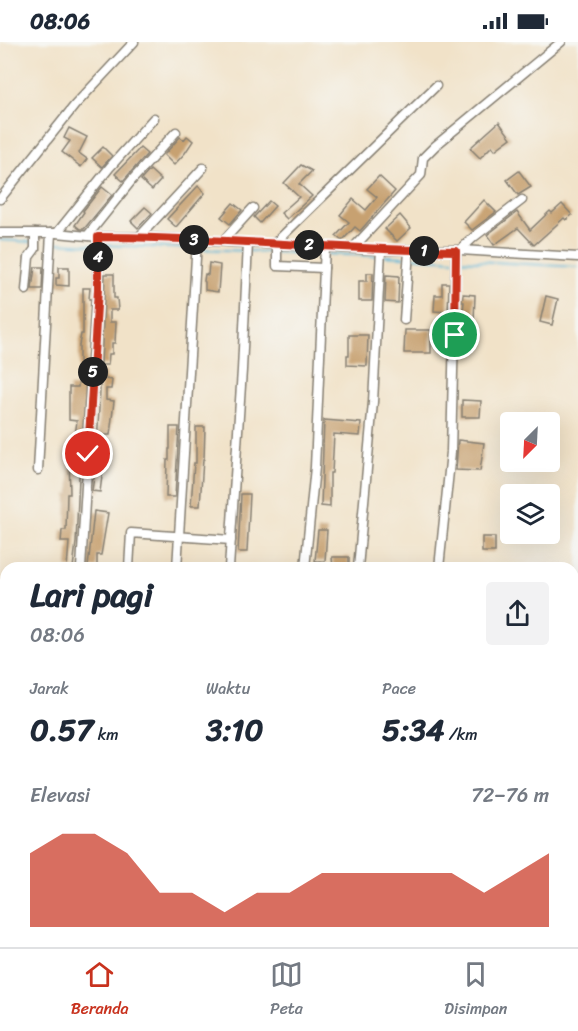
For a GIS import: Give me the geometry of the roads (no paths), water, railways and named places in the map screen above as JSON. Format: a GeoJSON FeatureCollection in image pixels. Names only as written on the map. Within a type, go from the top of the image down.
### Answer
{"type":"FeatureCollection","features":[{"type":"Feature","properties":{"kind":"street"},"geometry":{"type":"LineString","coordinates":[[0,199],[75,105],[134,42]]}},
{"type":"Feature","properties":{"kind":"street"},"geometry":{"type":"LineString","coordinates":[[436,86],[276,248],[277,266],[354,247],[421,175],[423,158],[435,146],[561,42]]}},
{"type":"Feature","properties":{"kind":"street"},"geometry":{"type":"LineString","coordinates":[[38,470],[53,237],[110,167],[154,118]]}},
{"type":"Feature","properties":{"kind":"street"},"geometry":{"type":"LineString","coordinates":[[88,236],[132,180],[176,132]]}},
{"type":"Feature","properties":{"kind":"street"},"geometry":{"type":"LineString","coordinates":[[140,237],[203,168]]}},
{"type":"Feature","properties":{"kind":"street"},"geometry":{"type":"LineString","coordinates":[[440,562],[451,452],[457,255],[474,237],[522,200]]}},
{"type":"Feature","properties":{"kind":"street"},"geometry":{"type":"LineString","coordinates":[[223,241],[253,208]]}},
{"type":"Feature","properties":{"kind":"street"},"geometry":{"type":"LineString","coordinates":[[0,232],[35,240],[88,236],[98,242],[140,237],[197,247],[223,241],[248,248],[276,248],[325,256]]}},
{"type":"Feature","properties":{"kind":"street"},"geometry":{"type":"LineString","coordinates":[[26,291],[29,257],[35,240]]}},
{"type":"Feature","properties":{"kind":"street"},"geometry":{"type":"LineString","coordinates":[[81,562],[97,301],[98,242]]}},
{"type":"Feature","properties":{"kind":"street"},"geometry":{"type":"LineString","coordinates":[[177,562],[197,247]]}},
{"type":"Feature","properties":{"kind":"street"},"geometry":{"type":"LineString","coordinates":[[354,247],[381,255],[578,257]]}},
{"type":"Feature","properties":{"kind":"street"},"geometry":{"type":"LineString","coordinates":[[229,562],[248,248]]}},
{"type":"Feature","properties":{"kind":"street"},"geometry":{"type":"LineString","coordinates":[[359,562],[373,402],[381,255]]}},
{"type":"Feature","properties":{"kind":"street"},"geometry":{"type":"LineString","coordinates":[[306,562],[315,467],[325,256]]}},
{"type":"Feature","properties":{"kind":"street"},"geometry":{"type":"LineString","coordinates":[[404,320],[408,256]]}},
{"type":"Feature","properties":{"kind":"street"},"geometry":{"type":"LineString","coordinates":[[129,562],[131,533],[231,540]]}},
{"type":"Feature","properties":{"kind":"waterway"},"geometry":{"type":"LineString","coordinates":[[0,240],[33,242]]}},
{"type":"Feature","properties":{"kind":"waterway"},"geometry":{"type":"LineString","coordinates":[[54,243],[96,245]]}},
{"type":"Feature","properties":{"kind":"waterway"},"geometry":{"type":"LineString","coordinates":[[102,245],[321,254]]}},
{"type":"Feature","properties":{"kind":"waterway"},"geometry":{"type":"LineString","coordinates":[[327,254],[378,256]]}},
{"type":"Feature","properties":{"kind":"waterway"},"geometry":{"type":"LineString","coordinates":[[384,256],[405,257]]}},
{"type":"Feature","properties":{"kind":"waterway"},"geometry":{"type":"LineString","coordinates":[[410,257],[453,260]]}},
{"type":"Feature","properties":{"kind":"waterway"},"geometry":{"type":"LineString","coordinates":[[458,260],[578,267]]}}]}
